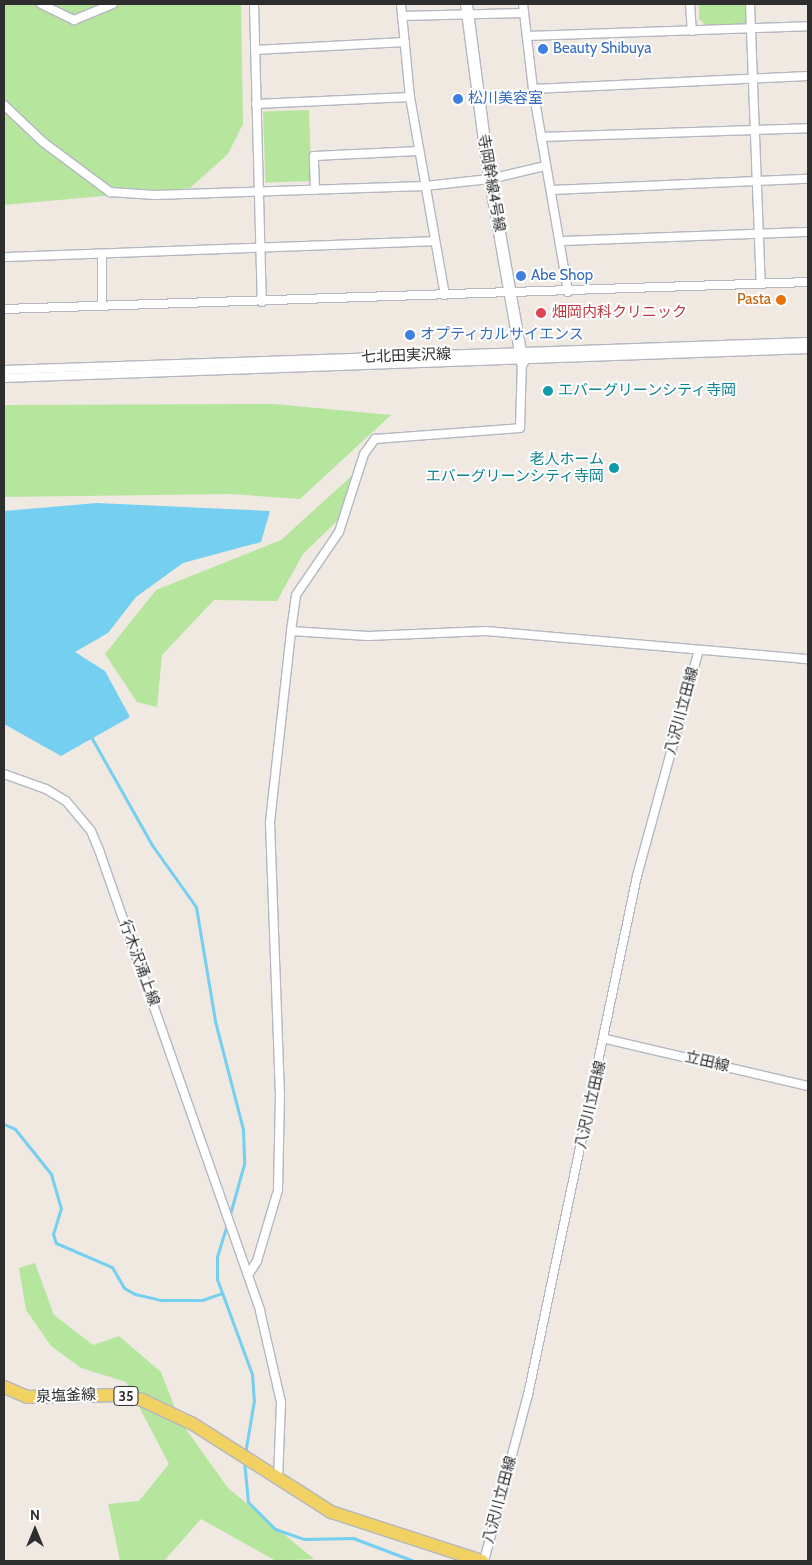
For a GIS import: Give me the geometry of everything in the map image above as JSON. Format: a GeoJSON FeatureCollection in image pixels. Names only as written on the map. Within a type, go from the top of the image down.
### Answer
{"type":"FeatureCollection","features":[{"type":"Feature","properties":{"kind":"main road","name":"泉塩釜線"},"geometry":{"type":"LineString","coordinates":[[4,1388],[26,1397],[118,1395],[142,1400],[193,1424],[278,1482]]}},
{"type":"Feature","properties":{"kind":"main road","name":"35"},"geometry":{"type":"LineString","coordinates":[[278,1482],[331,1512],[483,1561]]}},
{"type":"Feature","properties":{"kind":"street"},"geometry":{"type":"LineString","coordinates":[[41,4],[74,20],[113,4]]}},
{"type":"Feature","properties":{"kind":"street"},"geometry":{"type":"LineString","coordinates":[[254,4],[257,192],[262,302]]}},
{"type":"Feature","properties":{"kind":"street"},"geometry":{"type":"LineString","coordinates":[[401,4],[410,97],[445,295]]}},
{"type":"Feature","properties":{"kind":"street"},"geometry":{"type":"LineString","coordinates":[[523,4],[533,89],[545,166],[551,190],[568,292]]}},
{"type":"Feature","properties":{"kind":"street"},"geometry":{"type":"LineString","coordinates":[[690,4],[692,31]]}},
{"type":"Feature","properties":{"kind":"street"},"geometry":{"type":"LineString","coordinates":[[750,4],[761,284]]}},
{"type":"Feature","properties":{"kind":"street"},"geometry":{"type":"LineString","coordinates":[[402,16],[466,10],[524,13]]}},
{"type":"Feature","properties":{"kind":"street","name":"寺岡幹線4号線"},"geometry":{"type":"LineString","coordinates":[[466,10],[490,179],[521,357]]}},
{"type":"Feature","properties":{"kind":"street"},"geometry":{"type":"LineString","coordinates":[[526,36],[808,26]]}},
{"type":"Feature","properties":{"kind":"street"},"geometry":{"type":"LineString","coordinates":[[255,50],[405,42]]}},
{"type":"Feature","properties":{"kind":"street"},"geometry":{"type":"LineString","coordinates":[[533,89],[808,76]]}},
{"type":"Feature","properties":{"kind":"street"},"geometry":{"type":"LineString","coordinates":[[256,104],[410,97]]}},
{"type":"Feature","properties":{"kind":"street"},"geometry":{"type":"LineString","coordinates":[[4,105],[43,142],[110,192],[257,192],[425,186],[490,179],[545,166]]}},
{"type":"Feature","properties":{"kind":"street"},"geometry":{"type":"LineString","coordinates":[[541,137],[808,128]]}},
{"type":"Feature","properties":{"kind":"street"},"geometry":{"type":"LineString","coordinates":[[315,190],[314,156],[419,151]]}},
{"type":"Feature","properties":{"kind":"street"},"geometry":{"type":"LineString","coordinates":[[551,190],[808,179]]}},
{"type":"Feature","properties":{"kind":"street"},"geometry":{"type":"LineString","coordinates":[[560,241],[808,232]]}},
{"type":"Feature","properties":{"kind":"street"},"geometry":{"type":"LineString","coordinates":[[4,257],[102,256],[434,241]]}},
{"type":"Feature","properties":{"kind":"street"},"geometry":{"type":"LineString","coordinates":[[102,256],[102,306]]}},
{"type":"Feature","properties":{"kind":"street"},"geometry":{"type":"LineString","coordinates":[[4,309],[445,295],[511,295],[808,282]]}},
{"type":"Feature","properties":{"kind":"street","name":"七北田実沢線"},"geometry":{"type":"LineString","coordinates":[[4,370],[521,357],[808,342]]}},
{"type":"Feature","properties":{"kind":"street"},"geometry":{"type":"LineString","coordinates":[[4,378],[521,357],[808,349]]}},
{"type":"Feature","properties":{"kind":"street"},"geometry":{"type":"LineString","coordinates":[[248,1275],[257,1261],[278,1190],[280,1095],[270,822],[296,595],[339,532],[364,454],[375,439],[520,428],[521,357]]}},
{"type":"Feature","properties":{"kind":"street"},"geometry":{"type":"LineString","coordinates":[[291,631],[368,636],[486,631],[808,659]]}},
{"type":"Feature","properties":{"kind":"street","name":"八沢川立田線"},"geometry":{"type":"LineString","coordinates":[[483,1561],[528,1395],[606,1039],[637,876],[699,650]]}},
{"type":"Feature","properties":{"kind":"street","name":"行木沢涌上線"},"geometry":{"type":"LineString","coordinates":[[4,774],[46,789],[66,801],[91,831],[248,1275],[281,1402],[278,1482]]}},
{"type":"Feature","properties":{"kind":"street","name":"立田線"},"geometry":{"type":"LineString","coordinates":[[606,1039],[808,1086]]}},
{"type":"Feature","properties":{"kind":"green space"},"geometry":{"type":"Polygon","coordinates":[[[4,4],[241,4],[243,124],[228,154],[190,188],[4,205],[4,4]]]}},
{"type":"Feature","properties":{"kind":"green space"},"geometry":{"type":"Polygon","coordinates":[[[699,4],[746,4],[747,24],[707,26],[699,19],[699,4]]]}},
{"type":"Feature","properties":{"kind":"green space"},"geometry":{"type":"Polygon","coordinates":[[[309,110],[311,181],[266,183],[263,112],[309,110]]]}},
{"type":"Feature","properties":{"kind":"green space"},"geometry":{"type":"Polygon","coordinates":[[[274,404],[391,415],[300,499],[231,494],[4,497],[4,405],[274,404]]]}},
{"type":"Feature","properties":{"kind":"green space"},"geometry":{"type":"Polygon","coordinates":[[[356,472],[339,519],[303,554],[277,601],[214,600],[162,655],[157,707],[137,702],[105,654],[156,590],[281,540],[356,472]]]}},
{"type":"Feature","properties":{"kind":"green space"},"geometry":{"type":"Polygon","coordinates":[[[35,1263],[54,1315],[93,1345],[119,1336],[161,1372],[180,1421],[228,1488],[314,1559],[276,1561],[201,1519],[164,1561],[120,1561],[108,1504],[139,1501],[169,1464],[126,1382],[81,1368],[51,1346],[26,1310],[19,1268],[35,1263]]]}},
{"type":"Feature","properties":{"kind":"water"},"geometry":{"type":"Polygon","coordinates":[[[97,503],[270,511],[261,542],[183,563],[136,597],[108,633],[75,652],[105,671],[130,717],[61,756],[4,724],[4,511],[97,503]]]}},
{"type":"Feature","properties":{"kind":"waterway"},"geometry":{"type":"LineString","coordinates":[[90,735],[152,845],[196,907],[215,1021],[243,1129],[244,1164],[229,1218]]}},
{"type":"Feature","properties":{"kind":"waterway"},"geometry":{"type":"LineString","coordinates":[[4,1124],[15,1129],[51,1174],[61,1208],[53,1234],[56,1243],[112,1267],[124,1288],[135,1294],[160,1300],[202,1300],[222,1293]]}},
{"type":"Feature","properties":{"kind":"waterway"},"geometry":{"type":"LineString","coordinates":[[227,1224],[217,1257],[217,1279],[252,1374],[254,1400],[245,1454]]}},
{"type":"Feature","properties":{"kind":"waterway"},"geometry":{"type":"LineString","coordinates":[[244,1460],[248,1502],[275,1529],[304,1539],[353,1538],[414,1561]]}},
{"type":"Feature","properties":{"kind":"place","name":"Beauty Shibuya"},"geometry":{"type":"Point","coordinates":[543,49]}},
{"type":"Feature","properties":{"kind":"place","name":"松川美容室"},"geometry":{"type":"Point","coordinates":[458,99]}},
{"type":"Feature","properties":{"kind":"place","name":"Abe Shop"},"geometry":{"type":"Point","coordinates":[521,276]}},
{"type":"Feature","properties":{"kind":"place","name":"Pasta"},"geometry":{"type":"Point","coordinates":[781,300]}},
{"type":"Feature","properties":{"kind":"place","name":"畑岡内科クリニック"},"geometry":{"type":"Point","coordinates":[541,313]}},
{"type":"Feature","properties":{"kind":"place","name":"オプティカルサイエンス"},"geometry":{"type":"Point","coordinates":[410,335]}},
{"type":"Feature","properties":{"kind":"place","name":"エバーグリーンシティ寺岡"},"geometry":{"type":"Point","coordinates":[548,391]}},
{"type":"Feature","properties":{"kind":"place","name":"老人ホーム エバーグリーンシティ寺岡"},"geometry":{"type":"Point","coordinates":[614,468]}}]}
